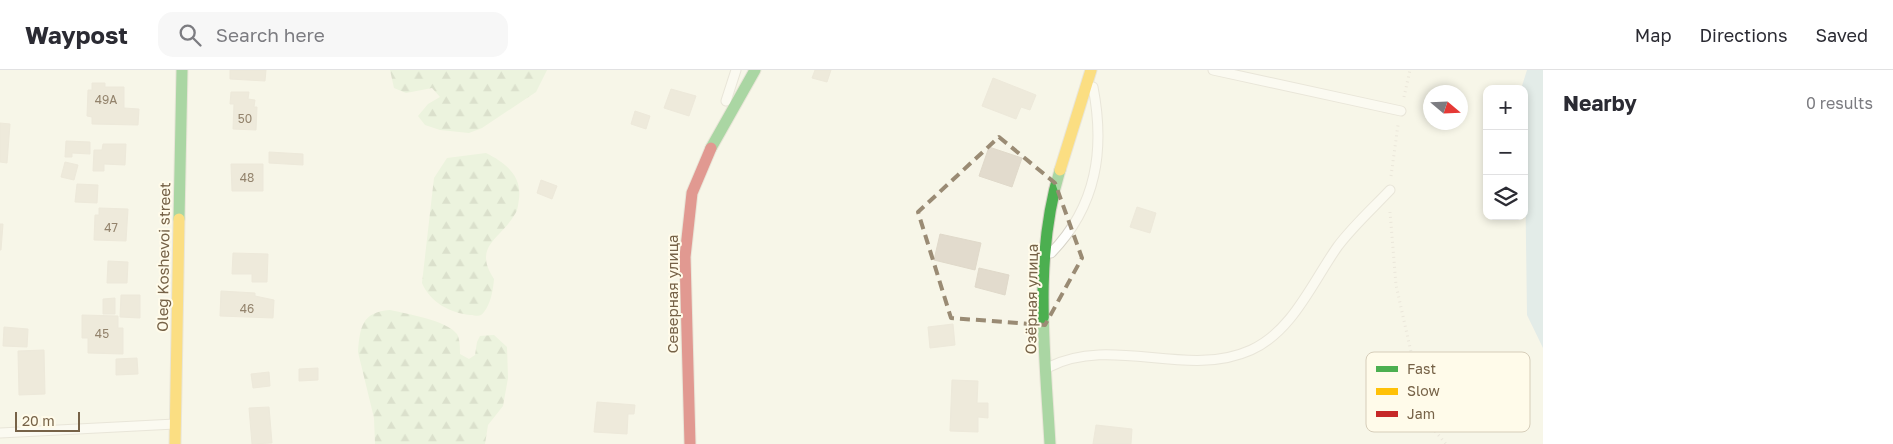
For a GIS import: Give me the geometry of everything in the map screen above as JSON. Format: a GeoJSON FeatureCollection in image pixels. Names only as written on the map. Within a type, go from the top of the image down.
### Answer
{"type":"FeatureCollection","features":[{"type":"Feature","properties":{"kind":"street","name":"Oleg Koshevoi street"},"geometry":{"type":"LineString","coordinates":[[175,444],[182,70]]}},
{"type":"Feature","properties":{"kind":"street","name":"Северная улица"},"geometry":{"type":"LineString","coordinates":[[690,444],[685,257],[687,224],[692,193],[712,145],[755,70]]}},
{"type":"Feature","properties":{"kind":"street","name":"Озёрная улица"},"geometry":{"type":"LineString","coordinates":[[1050,444],[1045,369],[1044,260],[1054,191],[1091,71]]}},
{"type":"Feature","properties":{"kind":"lane"},"geometry":{"type":"LineString","coordinates":[[712,145],[736,70]]}},
{"type":"Feature","properties":{"kind":"lane"},"geometry":{"type":"LineString","coordinates":[[1213,70],[1401,111]]}},
{"type":"Feature","properties":{"kind":"lane"},"geometry":{"type":"LineString","coordinates":[[1044,260],[1071,229],[1087,197],[1097,169],[1098,111],[1091,71]]}},
{"type":"Feature","properties":{"kind":"lane"},"geometry":{"type":"LineString","coordinates":[[1045,369],[1071,357],[1090,354],[1180,360],[1225,358],[1251,350],[1268,340],[1284,324],[1340,244],[1390,190]]}},
{"type":"Feature","properties":{"kind":"lane"},"geometry":{"type":"LineString","coordinates":[[0,433],[175,424]]}},
{"type":"Feature","properties":{"kind":"path"},"geometry":{"type":"LineString","coordinates":[[1410,70],[1392,158],[1390,190],[1396,285],[1411,352]]}},
{"type":"Feature","properties":{"kind":"path"},"geometry":{"type":"LineString","coordinates":[[1437,432],[1444,443]]}},
{"type":"Feature","properties":{"kind":"highlighted area"},"geometry":{"type":"Polygon","coordinates":[[[999,137],[1055,183],[1082,258],[1045,325],[951,318],[918,212],[999,137]]]}},
{"type":"Feature","properties":{"kind":"green space"},"geometry":{"type":"Polygon","coordinates":[[[390,70],[547,70],[536,92],[482,128],[469,133],[440,130],[425,125],[418,116],[428,104],[440,97],[432,88],[406,93],[394,88],[390,70]]]}},
{"type":"Feature","properties":{"kind":"green space"},"geometry":{"type":"Polygon","coordinates":[[[486,153],[500,161],[511,171],[518,184],[519,199],[516,212],[487,251],[488,268],[494,279],[493,288],[490,301],[482,314],[478,316],[448,309],[430,296],[422,283],[434,178],[447,158],[486,153]]]}},
{"type":"Feature","properties":{"kind":"green space"},"geometry":{"type":"Polygon","coordinates":[[[390,310],[426,318],[452,329],[458,336],[460,354],[469,359],[475,355],[480,336],[494,335],[507,347],[508,378],[503,406],[488,425],[485,444],[375,444],[374,418],[358,352],[359,343],[364,322],[373,314],[390,310]]]}},
{"type":"Feature","properties":{"kind":"water"},"geometry":{"type":"Polygon","coordinates":[[[1527,70],[1543,70],[1543,348],[1527,315],[1526,220],[1528,220],[1528,85],[1522,85],[1527,70]]]}},
{"type":"Feature","properties":{"kind":"building"},"geometry":{"type":"Polygon","coordinates":[[[230,70],[266,70],[265,81],[230,79],[230,70]]]}},
{"type":"Feature","properties":{"kind":"building"},"geometry":{"type":"Polygon","coordinates":[[[815,70],[831,70],[827,82],[812,78],[815,70]]]}},
{"type":"Feature","properties":{"kind":"building"},"geometry":{"type":"Polygon","coordinates":[[[993,78],[1036,95],[1030,110],[1021,107],[1016,119],[982,106],[993,78]]]}},
{"type":"Feature","properties":{"kind":"building"},"geometry":{"type":"Polygon","coordinates":[[[92,83],[105,83],[105,87],[124,87],[124,108],[139,109],[138,125],[92,124],[92,117],[87,116],[88,90],[92,90],[92,83]]]}},
{"type":"Feature","properties":{"kind":"building"},"geometry":{"type":"Polygon","coordinates":[[[671,89],[696,96],[689,116],[664,108],[671,89]]]}},
{"type":"Feature","properties":{"kind":"building"},"geometry":{"type":"Polygon","coordinates":[[[231,92],[249,92],[248,99],[255,100],[254,107],[257,107],[256,130],[233,129],[234,104],[230,104],[231,92]]]}},
{"type":"Feature","properties":{"kind":"building"},"geometry":{"type":"Polygon","coordinates":[[[635,111],[650,116],[646,129],[631,124],[635,111]]]}},
{"type":"Feature","properties":{"kind":"building"},"geometry":{"type":"Polygon","coordinates":[[[0,123],[10,124],[7,163],[0,162],[0,123]]]}},
{"type":"Feature","properties":{"kind":"building"},"geometry":{"type":"Polygon","coordinates":[[[66,141],[90,142],[90,154],[72,153],[72,157],[65,157],[66,141]]]}},
{"type":"Feature","properties":{"kind":"building"},"geometry":{"type":"Polygon","coordinates":[[[103,144],[126,144],[125,165],[104,164],[104,171],[93,171],[94,150],[102,150],[103,144]]]}},
{"type":"Feature","properties":{"kind":"building"},"geometry":{"type":"Polygon","coordinates":[[[989,147],[1022,158],[1012,187],[979,176],[989,147]]]}},
{"type":"Feature","properties":{"kind":"building"},"geometry":{"type":"Polygon","coordinates":[[[269,152],[303,154],[303,165],[269,163],[269,152]]]}},
{"type":"Feature","properties":{"kind":"building"},"geometry":{"type":"Polygon","coordinates":[[[65,162],[78,165],[74,180],[61,177],[65,162]]]}},
{"type":"Feature","properties":{"kind":"building"},"geometry":{"type":"Polygon","coordinates":[[[231,164],[263,164],[263,191],[232,191],[231,164]]]}},
{"type":"Feature","properties":{"kind":"building"},"geometry":{"type":"Polygon","coordinates":[[[541,180],[557,186],[552,199],[537,193],[541,180]]]}},
{"type":"Feature","properties":{"kind":"building"},"geometry":{"type":"Polygon","coordinates":[[[77,184],[98,185],[97,203],[75,202],[77,184]]]}},
{"type":"Feature","properties":{"kind":"building"},"geometry":{"type":"Polygon","coordinates":[[[1137,207],[1156,213],[1150,233],[1130,227],[1137,207]]]}},
{"type":"Feature","properties":{"kind":"building"},"geometry":{"type":"Polygon","coordinates":[[[99,208],[128,209],[126,241],[94,240],[95,215],[99,215],[99,208]]]}},
{"type":"Feature","properties":{"kind":"building"},"geometry":{"type":"Polygon","coordinates":[[[0,224],[3,224],[1,250],[0,250],[0,224]]]}},
{"type":"Feature","properties":{"kind":"building"},"geometry":{"type":"Polygon","coordinates":[[[940,234],[981,243],[975,270],[934,260],[940,234]]]}},
{"type":"Feature","properties":{"kind":"building"},"geometry":{"type":"Polygon","coordinates":[[[233,253],[268,254],[267,282],[252,282],[252,274],[232,274],[233,253]]]}},
{"type":"Feature","properties":{"kind":"building"},"geometry":{"type":"Polygon","coordinates":[[[108,261],[128,262],[127,283],[107,283],[108,261]]]}},
{"type":"Feature","properties":{"kind":"building"},"geometry":{"type":"Polygon","coordinates":[[[979,268],[1009,275],[1005,295],[975,287],[979,268]]]}},
{"type":"Feature","properties":{"kind":"building"},"geometry":{"type":"Polygon","coordinates":[[[221,291],[255,293],[255,296],[274,300],[273,318],[220,316],[221,291]]]}},
{"type":"Feature","properties":{"kind":"building"},"geometry":{"type":"Polygon","coordinates":[[[121,295],[140,295],[140,318],[120,317],[121,295]]]}},
{"type":"Feature","properties":{"kind":"building"},"geometry":{"type":"Polygon","coordinates":[[[115,298],[115,314],[103,314],[103,299],[115,298]]]}},
{"type":"Feature","properties":{"kind":"building"},"geometry":{"type":"Polygon","coordinates":[[[82,315],[118,316],[118,328],[123,328],[123,354],[88,353],[88,338],[82,338],[82,315]]]}},
{"type":"Feature","properties":{"kind":"building"},"geometry":{"type":"Polygon","coordinates":[[[953,324],[955,345],[930,348],[928,327],[953,324]]]}},
{"type":"Feature","properties":{"kind":"building"},"geometry":{"type":"Polygon","coordinates":[[[4,327],[28,329],[27,347],[3,346],[4,327]]]}},
{"type":"Feature","properties":{"kind":"building"},"geometry":{"type":"Polygon","coordinates":[[[44,350],[45,394],[19,395],[18,351],[44,350]]]}},
{"type":"Feature","properties":{"kind":"building"},"geometry":{"type":"Polygon","coordinates":[[[137,358],[138,374],[116,375],[116,359],[137,358]]]}},
{"type":"Feature","properties":{"kind":"building"},"geometry":{"type":"Polygon","coordinates":[[[318,368],[318,380],[299,381],[299,369],[318,368]]]}},
{"type":"Feature","properties":{"kind":"building"},"geometry":{"type":"Polygon","coordinates":[[[269,372],[270,386],[253,388],[251,374],[269,372]]]}},
{"type":"Feature","properties":{"kind":"building"},"geometry":{"type":"Polygon","coordinates":[[[952,380],[978,381],[977,403],[988,403],[988,418],[978,417],[978,432],[950,431],[952,380]]]}},
{"type":"Feature","properties":{"kind":"building"},"geometry":{"type":"Polygon","coordinates":[[[597,402],[635,405],[634,414],[628,414],[627,434],[594,432],[597,402]]]}},
{"type":"Feature","properties":{"kind":"building"},"geometry":{"type":"Polygon","coordinates":[[[269,407],[272,443],[252,444],[249,408],[269,407]]]}},
{"type":"Feature","properties":{"kind":"building"},"geometry":{"type":"Polygon","coordinates":[[[1096,425],[1132,429],[1131,444],[1093,444],[1096,425]]]}},
{"type":"Feature","properties":{"kind":"traffic: fast"},"geometry":{"type":"LineString","coordinates":[[179,219],[182,70]]}},
{"type":"Feature","properties":{"kind":"traffic: fast"},"geometry":{"type":"LineString","coordinates":[[711,148],[755,70]]}},
{"type":"Feature","properties":{"kind":"traffic: fast"},"geometry":{"type":"LineString","coordinates":[[1050,444],[1044,341],[1044,271],[1046,237],[1060,170]]}},
{"type":"Feature","properties":{"kind":"traffic: slow"},"geometry":{"type":"LineString","coordinates":[[1060,170],[1091,70]]}},
{"type":"Feature","properties":{"kind":"traffic: slow"},"geometry":{"type":"LineString","coordinates":[[175,444],[179,219]]}},
{"type":"Feature","properties":{"kind":"traffic: jam"},"geometry":{"type":"LineString","coordinates":[[690,444],[685,257],[692,193],[711,148]]}}]}
